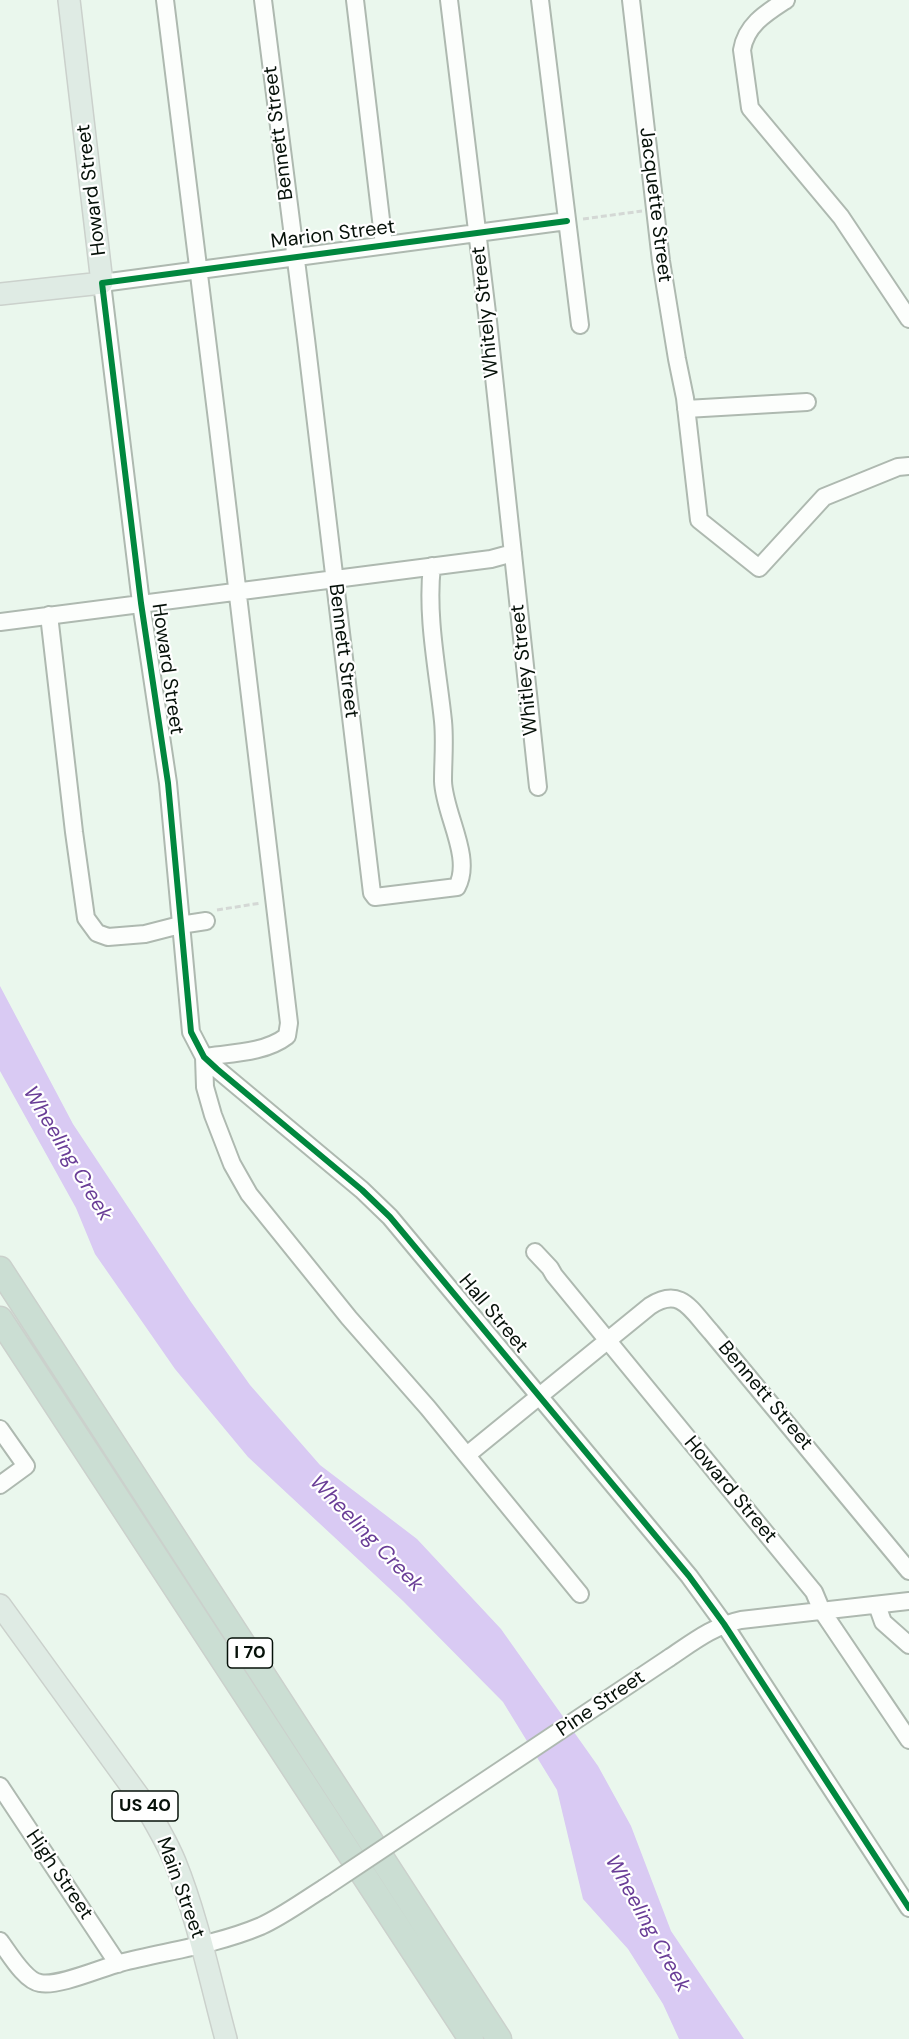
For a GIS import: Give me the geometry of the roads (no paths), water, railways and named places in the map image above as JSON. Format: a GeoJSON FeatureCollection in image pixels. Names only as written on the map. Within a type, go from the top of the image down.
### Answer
{"type":"FeatureCollection","features":[{"type":"Feature","properties":{"kind":"highway","name":"I 70"},"geometry":{"type":"LineString","coordinates":[[0,1269],[499,2039]]}},
{"type":"Feature","properties":{"kind":"highway","name":"I 70"},"geometry":{"type":"LineString","coordinates":[[0,1318],[471,2039]]}},
{"type":"Feature","properties":{"kind":"main road","name":"Howard Street"},"geometry":{"type":"LineString","coordinates":[[69,0],[102,283]]}},
{"type":"Feature","properties":{"kind":"main road","name":"Marion Street"},"geometry":{"type":"LineString","coordinates":[[0,294],[102,283]]}},
{"type":"Feature","properties":{"kind":"main road","name":"Main Street"},"geometry":{"type":"LineString","coordinates":[[0,1605],[145,1805],[164,1837],[175,1862],[201,1945],[226,2039]]}},
{"type":"Feature","properties":{"kind":"street"},"geometry":{"type":"LineString","coordinates":[[165,0],[289,1023],[287,1036],[268,1047],[204,1057],[205,1087],[232,1164],[243,1185],[349,1318],[467,1455],[580,1594]]}},
{"type":"Feature","properties":{"kind":"street","name":"Bennett Street"},"geometry":{"type":"LineString","coordinates":[[263,0],[372,893],[375,897],[457,887],[461,879],[463,864],[446,802],[443,781],[444,742],[430,598],[432,566]]}},
{"type":"Feature","properties":{"kind":"street"},"geometry":{"type":"LineString","coordinates":[[355,0],[384,245]]}},
{"type":"Feature","properties":{"kind":"street","name":"Whitely Street"},"geometry":{"type":"LineString","coordinates":[[449,0],[513,553]]}},
{"type":"Feature","properties":{"kind":"street"},"geometry":{"type":"LineString","coordinates":[[540,0],[580,325]]}},
{"type":"Feature","properties":{"kind":"street","name":"Jacquette Street"},"geometry":{"type":"LineString","coordinates":[[631,0],[661,261],[686,409],[699,520],[759,568],[825,497],[898,467],[909,466]]}},
{"type":"Feature","properties":{"kind":"street"},"geometry":{"type":"LineString","coordinates":[[786,0],[750,27],[743,41],[742,50],[750,108],[841,217],[909,319]]}},
{"type":"Feature","properties":{"kind":"street","name":"Marion Street"},"geometry":{"type":"LineString","coordinates":[[102,283],[567,221]]}},
{"type":"Feature","properties":{"kind":"street","name":"Howard Street"},"geometry":{"type":"LineString","coordinates":[[102,283],[141,603],[168,783],[191,1032],[204,1057]]}},
{"type":"Feature","properties":{"kind":"street"},"geometry":{"type":"LineString","coordinates":[[686,409],[807,402]]}},
{"type":"Feature","properties":{"kind":"street"},"geometry":{"type":"LineString","coordinates":[[0,622],[491,559],[513,553]]}},
{"type":"Feature","properties":{"kind":"street","name":"Whitley Street"},"geometry":{"type":"LineString","coordinates":[[513,553],[538,787]]}},
{"type":"Feature","properties":{"kind":"street"},"geometry":{"type":"LineString","coordinates":[[49,615],[86,918],[97,933],[108,937],[145,934],[209,916]]}},
{"type":"Feature","properties":{"kind":"street","name":"Hall Street"},"geometry":{"type":"LineString","coordinates":[[204,1057],[362,1190],[390,1217],[689,1576],[724,1624],[909,1908]]}},
{"type":"Feature","properties":{"kind":"street","name":"Howard Street"},"geometry":{"type":"LineString","coordinates":[[535,1252],[814,1592],[822,1611],[909,1740]]}},
{"type":"Feature","properties":{"kind":"street","name":"Bennett Street"},"geometry":{"type":"LineString","coordinates":[[467,1455],[633,1318],[660,1300],[676,1297],[684,1302],[711,1332],[909,1571]]}},
{"type":"Feature","properties":{"kind":"street"},"geometry":{"type":"LineString","coordinates":[[0,1429],[26,1466],[0,1485]]}},
{"type":"Feature","properties":{"kind":"street","name":"Pine Street"},"geometry":{"type":"LineString","coordinates":[[0,1941],[27,1976],[39,1983],[53,1983],[118,1964],[201,1945],[261,1926],[324,1888],[715,1628],[741,1620],[909,1601]]}},
{"type":"Feature","properties":{"kind":"street"},"geometry":{"type":"LineString","coordinates":[[877,1605],[883,1622],[909,1645]]}},
{"type":"Feature","properties":{"kind":"street","name":"High Street"},"geometry":{"type":"LineString","coordinates":[[0,1786],[118,1964]]}},
{"type":"Feature","properties":{"kind":"water","name":"Wheeling Creek"},"geometry":{"type":"Polygon","coordinates":[[[0,986],[73,1124],[191,1302],[250,1385],[320,1465],[417,1539],[501,1629],[598,1766],[631,1826],[671,1931],[744,2039],[679,2039],[663,2004],[628,1949],[583,1899],[557,1790],[503,1702],[403,1601],[248,1457],[175,1369],[95,1254],[76,1208],[0,1071],[0,986]]]}}]}
